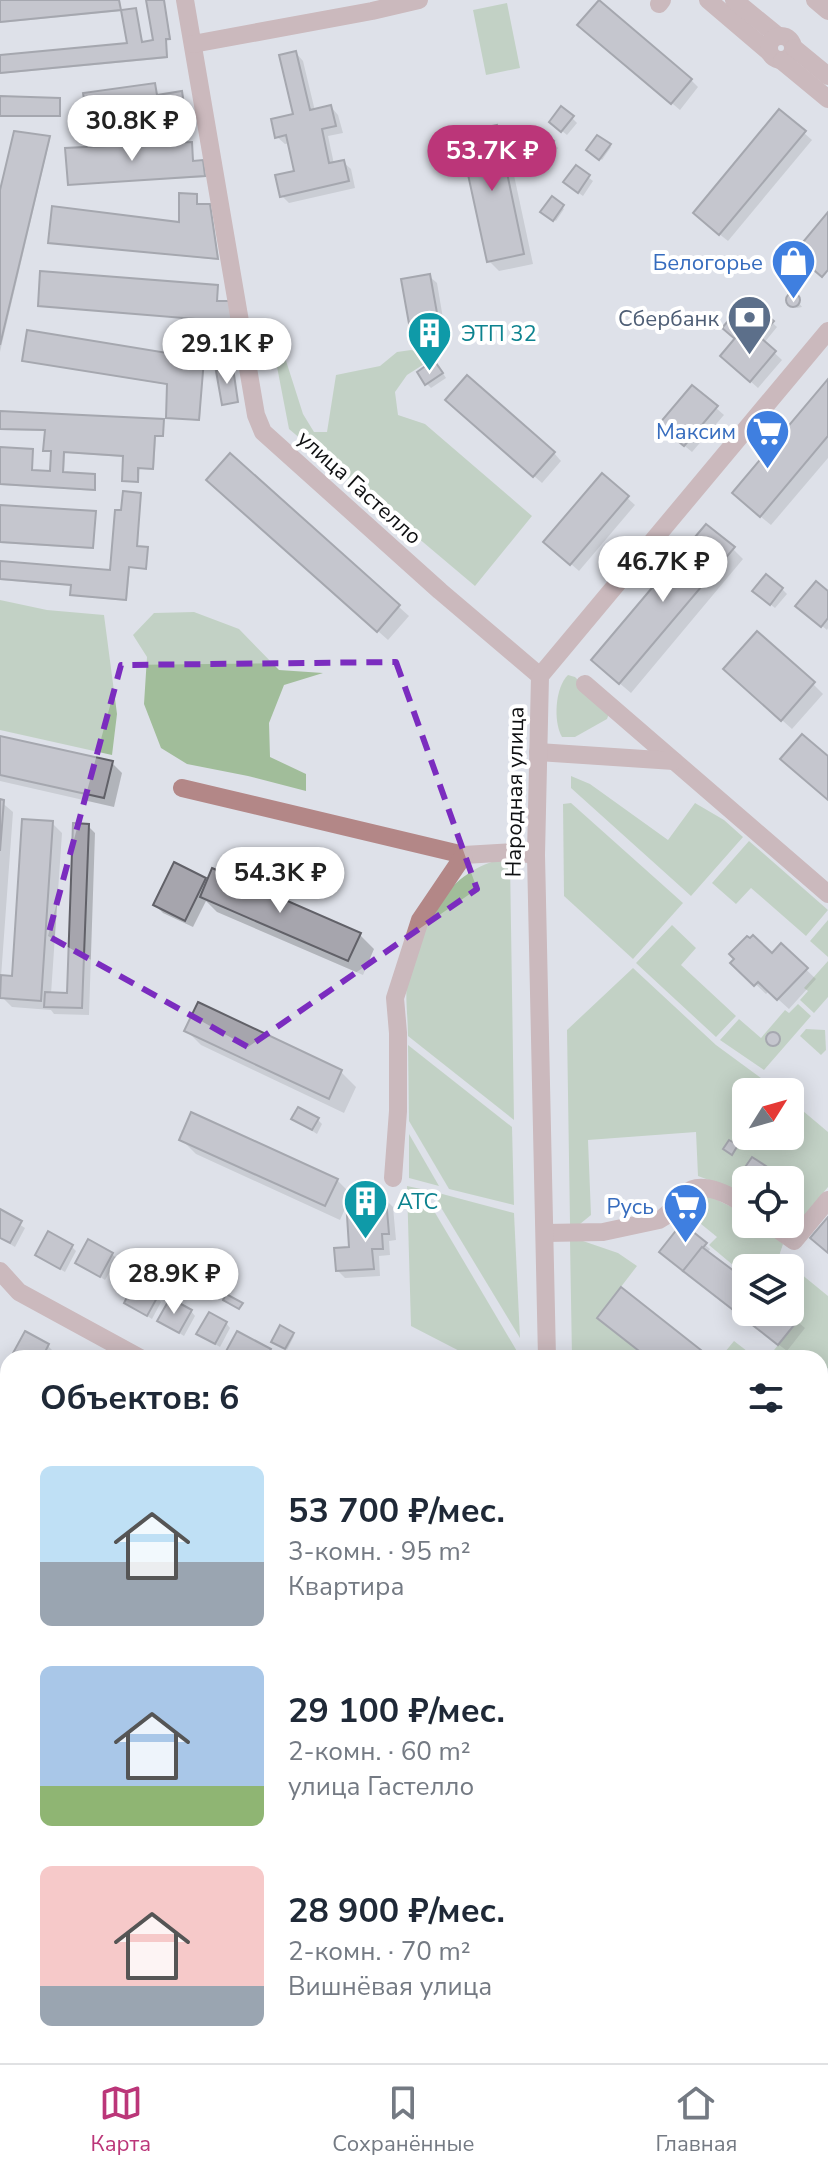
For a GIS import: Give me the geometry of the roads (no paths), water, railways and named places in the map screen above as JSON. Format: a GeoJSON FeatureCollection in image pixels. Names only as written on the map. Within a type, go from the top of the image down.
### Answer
{"type":"FeatureCollection","features":[{"type":"Feature","properties":{"kind":"street","name":"улица Гастелло"},"geometry":{"type":"LineString","coordinates":[[185,0],[256,415],[263,432],[540,676]]}},
{"type":"Feature","properties":{"kind":"street"},"geometry":{"type":"LineString","coordinates":[[193,44],[419,0]]}},
{"type":"Feature","properties":{"kind":"street"},"geometry":{"type":"LineString","coordinates":[[708,0],[828,76]]}},
{"type":"Feature","properties":{"kind":"street"},"geometry":{"type":"LineString","coordinates":[[734,0],[828,99]]}},
{"type":"Feature","properties":{"kind":"street"},"geometry":{"type":"LineString","coordinates":[[815,0],[828,11]]}},
{"type":"Feature","properties":{"kind":"street","name":"Народная улица"},"geometry":{"type":"LineString","coordinates":[[547,1350],[536,855],[540,676],[828,331]]}},
{"type":"Feature","properties":{"kind":"street"},"geometry":{"type":"LineString","coordinates":[[585,684],[828,894]]}},
{"type":"Feature","properties":{"kind":"street"},"geometry":{"type":"LineString","coordinates":[[538,752],[674,761]]}},
{"type":"Feature","properties":{"kind":"street"},"geometry":{"type":"LineString","coordinates":[[182,788],[464,855],[514,852],[536,855]]}},
{"type":"Feature","properties":{"kind":"street"},"geometry":{"type":"LineString","coordinates":[[393,1178],[398,1111],[395,998],[420,920],[464,855]]}},
{"type":"Feature","properties":{"kind":"street"},"geometry":{"type":"LineString","coordinates":[[545,1233],[603,1232],[659,1220],[697,1187],[732,1199]]}},
{"type":"Feature","properties":{"kind":"street"},"geometry":{"type":"LineString","coordinates":[[804,1229],[828,1200]]}},
{"type":"Feature","properties":{"kind":"street"},"geometry":{"type":"LineString","coordinates":[[0,1271],[19,1292],[125,1350]]}},
{"type":"Feature","properties":{"kind":"place","name":"Белогорье"},"geometry":{"type":"Point","coordinates":[794,301]}},
{"type":"Feature","properties":{"kind":"place","name":"Сбербанк"},"geometry":{"type":"Point","coordinates":[750,357]}},
{"type":"Feature","properties":{"kind":"place","name":"ЭТП 32"},"geometry":{"type":"Point","coordinates":[430,372]}},
{"type":"Feature","properties":{"kind":"place","name":"Максим"},"geometry":{"type":"Point","coordinates":[767,470]}},
{"type":"Feature","properties":{"kind":"place","name":"АТС"},"geometry":{"type":"Point","coordinates":[366,1240]}},
{"type":"Feature","properties":{"kind":"place","name":"Русь"},"geometry":{"type":"Point","coordinates":[685,1245]}}]}
